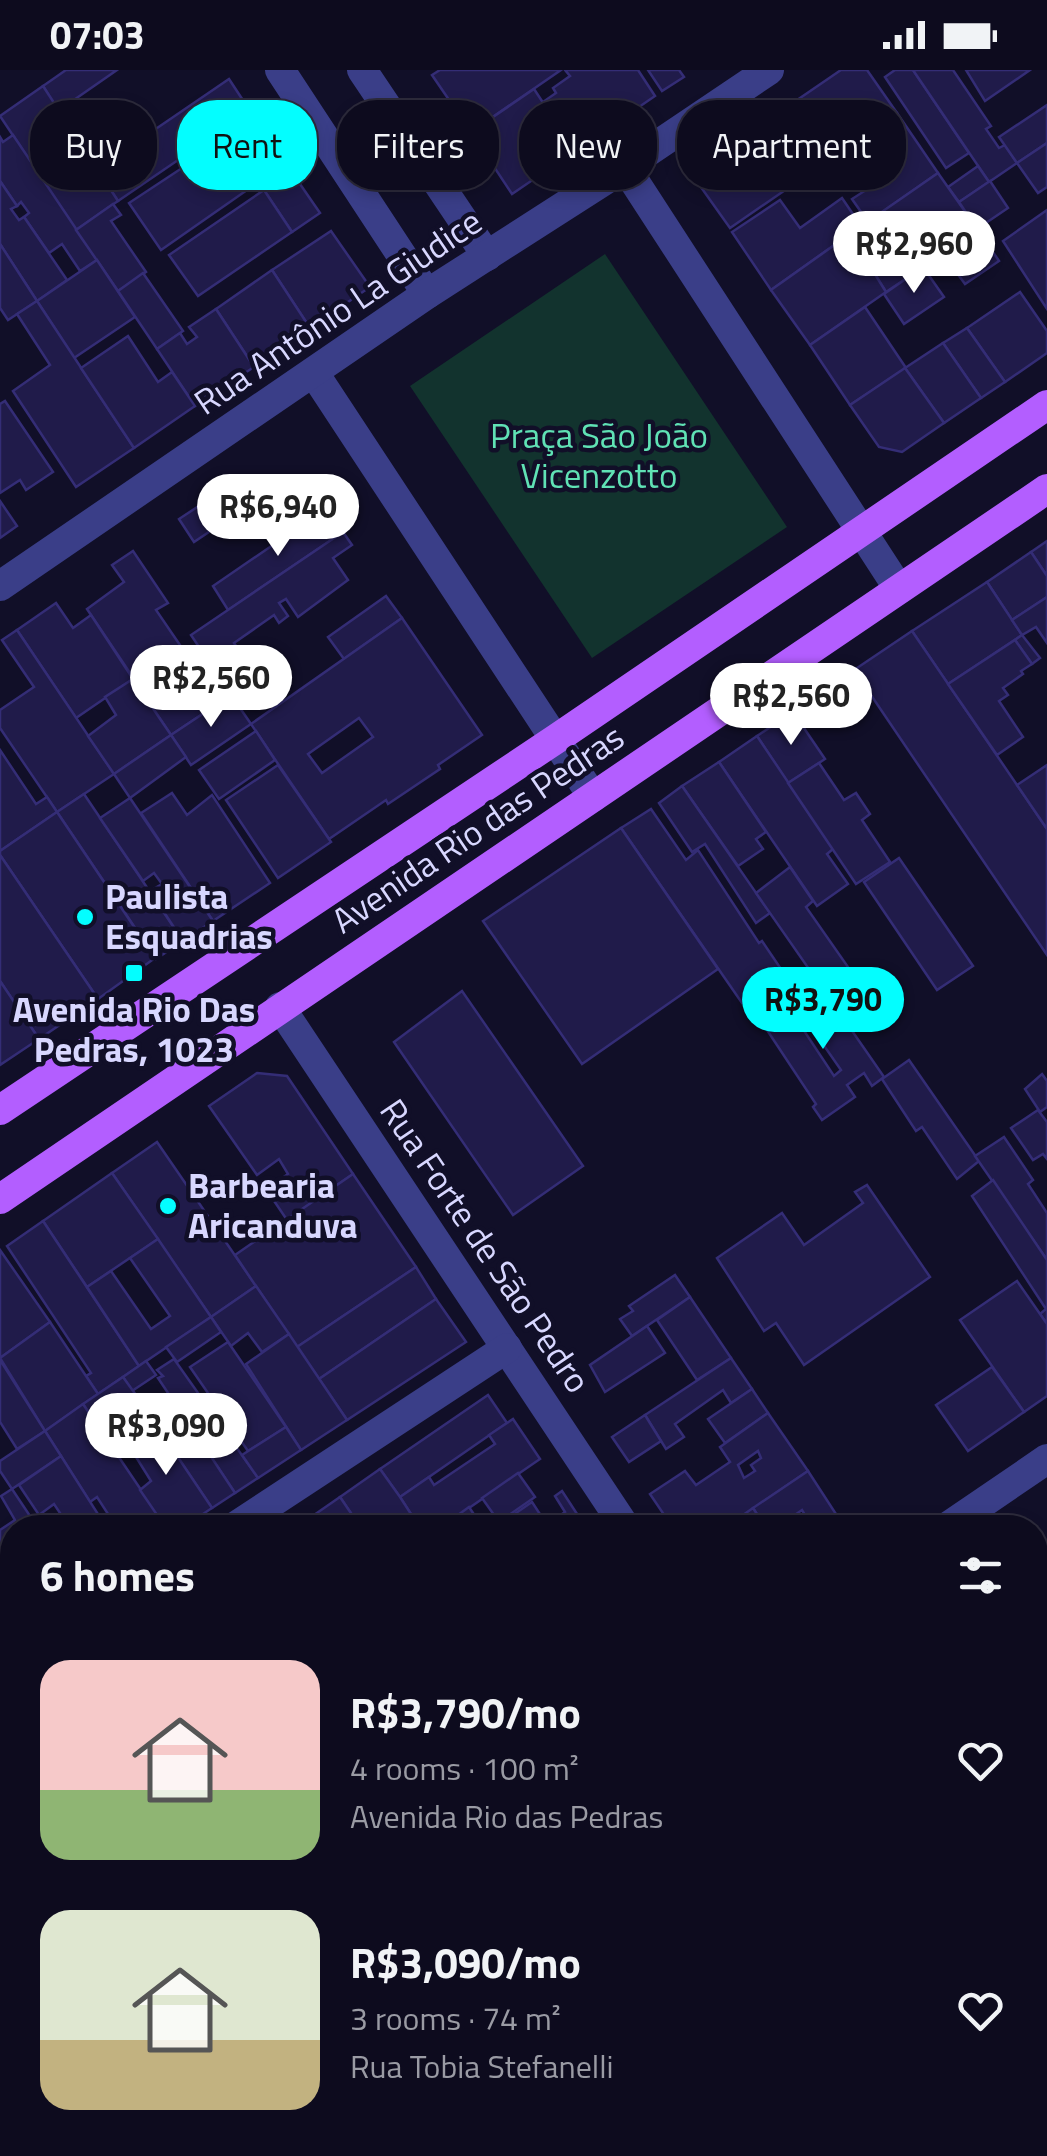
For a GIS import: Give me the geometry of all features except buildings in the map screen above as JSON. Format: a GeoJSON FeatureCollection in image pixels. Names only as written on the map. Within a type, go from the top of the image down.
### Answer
{"type":"FeatureCollection","features":[{"type":"Feature","properties":{"kind":"main road","name":"Avenida Rio das Pedras"},"geometry":{"type":"LineString","coordinates":[[0,1110],[556,740],[1047,405]]}},
{"type":"Feature","properties":{"kind":"main road","name":"Avenida Rio das Pedras"},"geometry":{"type":"LineString","coordinates":[[0,1199],[1047,489]]}},
{"type":"Feature","properties":{"kind":"street"},"geometry":{"type":"LineString","coordinates":[[280,70],[427,294]]}},
{"type":"Feature","properties":{"kind":"street"},"geometry":{"type":"LineString","coordinates":[[362,70],[486,256]]}},
{"type":"Feature","properties":{"kind":"street","name":"Rua Antônio La Giudice"},"geometry":{"type":"LineString","coordinates":[[657,146],[768,70]]}},
{"type":"Feature","properties":{"kind":"street","name":"Rua Antônio La Giudice"},"geometry":{"type":"LineString","coordinates":[[0,586],[427,294],[590,190]]}},
{"type":"Feature","properties":{"kind":"street"},"geometry":{"type":"LineString","coordinates":[[641,190],[898,590]]}},
{"type":"Feature","properties":{"kind":"street"},"geometry":{"type":"LineString","coordinates":[[314,373],[593,797]]}},
{"type":"Feature","properties":{"kind":"street","name":"Rua Forte de São Pedro"},"geometry":{"type":"LineString","coordinates":[[280,1008],[617,1515]]}},
{"type":"Feature","properties":{"kind":"street"},"geometry":{"type":"LineString","coordinates":[[252,1515],[507,1348]]}},
{"type":"Feature","properties":{"kind":"street"},"geometry":{"type":"LineString","coordinates":[[965,1515],[1047,1458]]}},
{"type":"Feature","properties":{"kind":"green space","name":"Praça São João Vicenzotto"},"geometry":{"type":"Polygon","coordinates":[[[605,254],[787,527],[592,658],[410,386],[605,254]]]}},
{"type":"Feature","properties":{"kind":"place","name":"Paulista Esquadrias"},"geometry":{"type":"Point","coordinates":[85,917]}},
{"type":"Feature","properties":{"kind":"place","name":"Avenida Rio Das Pedras, 1023"},"geometry":{"type":"Point","coordinates":[134,973]}},
{"type":"Feature","properties":{"kind":"place","name":"Barbearia Aricanduva"},"geometry":{"type":"Point","coordinates":[168,1206]}}]}
